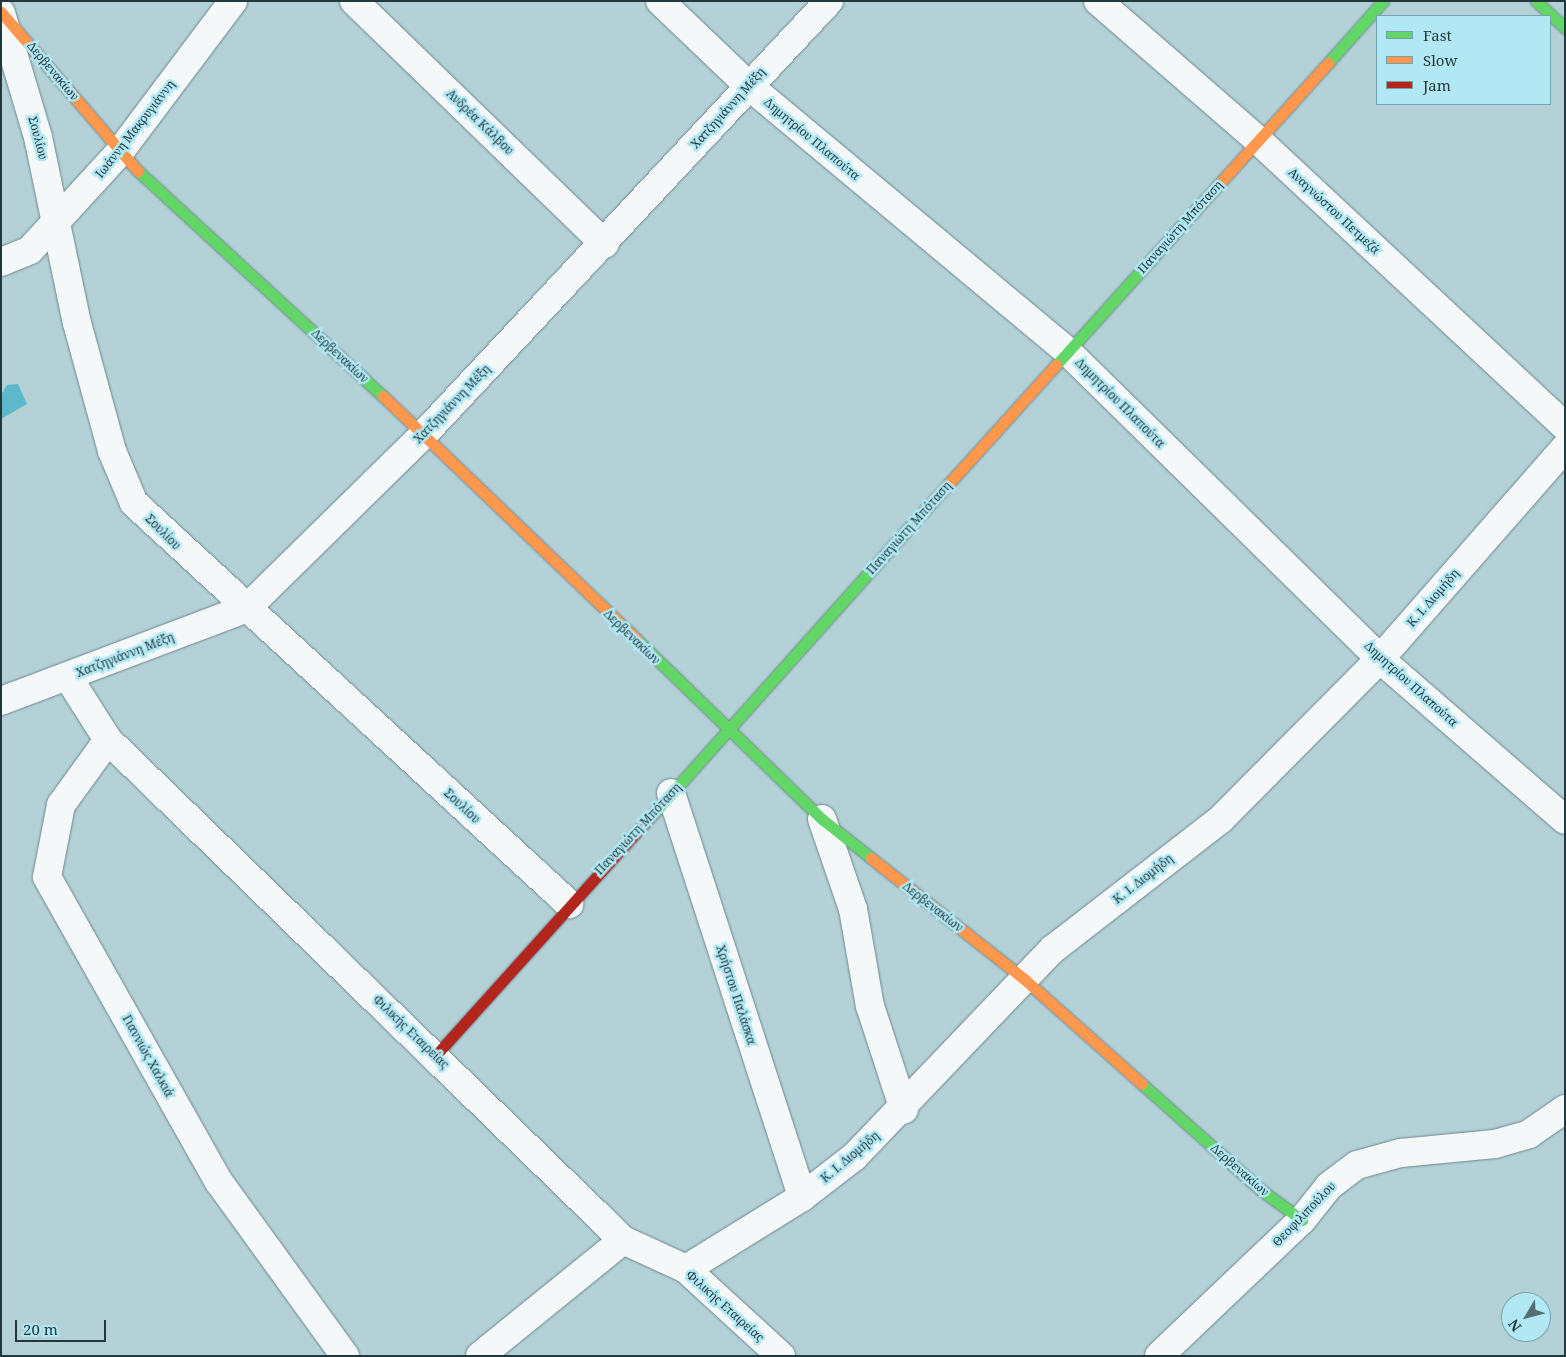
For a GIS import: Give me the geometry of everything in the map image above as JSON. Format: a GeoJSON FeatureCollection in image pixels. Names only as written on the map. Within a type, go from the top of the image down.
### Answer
{"type":"FeatureCollection","features":[{"type":"Feature","properties":{"kind":"street","name":"Ιωάννη Μακρυγιάννη"},"geometry":{"type":"LineString","coordinates":[[1,262],[30,250],[119,153],[233,1]]}},
{"type":"Feature","properties":{"kind":"street","name":"Ανδρέα Κάλβου"},"geometry":{"type":"LineString","coordinates":[[354,1],[606,244]]}},
{"type":"Feature","properties":{"kind":"street","name":"Δημητρίου Πλαπούτα"},"geometry":{"type":"LineString","coordinates":[[660,1],[749,86],[1068,352],[1380,658],[1565,820]]}},
{"type":"Feature","properties":{"kind":"street","name":"Χατζηγιάννη Μέξη"},"geometry":{"type":"LineString","coordinates":[[1,702],[247,608],[424,434],[606,244],[829,1]]}},
{"type":"Feature","properties":{"kind":"street","name":"Αναγνώστου Πετμεζά"},"geometry":{"type":"LineString","coordinates":[[1098,1],[1258,140],[1565,426]]}},
{"type":"Feature","properties":{"kind":"street","name":"Παναγιώτη Μπόταση"},"geometry":{"type":"LineString","coordinates":[[435,1056],[569,904],[728,730],[1383,1]]}},
{"type":"Feature","properties":{"kind":"street"},"geometry":{"type":"LineString","coordinates":[[1536,1],[1565,28]]}},
{"type":"Feature","properties":{"kind":"street","name":"Δερβενακίων"},"geometry":{"type":"LineString","coordinates":[[1,12],[119,153],[424,434],[822,819],[1024,978],[1261,1190],[1302,1220]]}},
{"type":"Feature","properties":{"kind":"street","name":"Σουλίου"},"geometry":{"type":"LineString","coordinates":[[1,12],[58,220],[77,323],[112,451],[134,503],[569,904]]}},
{"type":"Feature","properties":{"kind":"street","name":"Κ. Ι. Διομήδη"},"geometry":{"type":"LineString","coordinates":[[686,1270],[802,1197],[854,1157],[904,1110],[1024,978],[1053,949],[1222,819],[1380,658],[1565,448]]}},
{"type":"Feature","properties":{"kind":"street","name":"Φιλικής Εταιρείας"},"geometry":{"type":"LineString","coordinates":[[68,677],[108,740],[623,1240],[686,1270],[781,1356]]}},
{"type":"Feature","properties":{"kind":"street","name":"Γιαννιώς Χαλκιά"},"geometry":{"type":"LineString","coordinates":[[108,740],[61,805],[47,877],[219,1182],[345,1356]]}},
{"type":"Feature","properties":{"kind":"street","name":"Χρήστου Παλάσκα"},"geometry":{"type":"LineString","coordinates":[[671,793],[802,1197]]}},
{"type":"Feature","properties":{"kind":"street"},"geometry":{"type":"LineString","coordinates":[[822,819],[853,909],[870,1006],[904,1110]]}},
{"type":"Feature","properties":{"kind":"street","name":"Θεοφιλιπούλου"},"geometry":{"type":"LineString","coordinates":[[1159,1356],[1302,1220],[1329,1186],[1357,1165],[1401,1153],[1495,1144],[1529,1134],[1565,1109]]}},
{"type":"Feature","properties":{"kind":"street"},"geometry":{"type":"LineString","coordinates":[[480,1356],[623,1240]]}},
{"type":"Feature","properties":{"kind":"water"},"geometry":{"type":"Polygon","coordinates":[[[18,384],[27,404],[1,419],[1,395],[7,385],[18,384]]]}},
{"type":"Feature","properties":{"kind":"traffic: fast"},"geometry":{"type":"LineString","coordinates":[[1328,63],[1383,1]]}},
{"type":"Feature","properties":{"kind":"traffic: fast"},"geometry":{"type":"LineString","coordinates":[[1536,1],[1565,28]]}},
{"type":"Feature","properties":{"kind":"traffic: fast"},"geometry":{"type":"LineString","coordinates":[[138,171],[383,396]]}},
{"type":"Feature","properties":{"kind":"traffic: fast"},"geometry":{"type":"LineString","coordinates":[[1056,365],[1201,204]]}},
{"type":"Feature","properties":{"kind":"traffic: fast"},"geometry":{"type":"LineString","coordinates":[[653,814],[914,522]]}},
{"type":"Feature","properties":{"kind":"traffic: fast"},"geometry":{"type":"LineString","coordinates":[[636,639],[822,819],[871,858]]}},
{"type":"Feature","properties":{"kind":"traffic: fast"},"geometry":{"type":"LineString","coordinates":[[1142,1084],[1261,1190],[1302,1220]]}},
{"type":"Feature","properties":{"kind":"traffic: slow"},"geometry":{"type":"LineString","coordinates":[[1,12],[138,171]]}},
{"type":"Feature","properties":{"kind":"traffic: slow"},"geometry":{"type":"LineString","coordinates":[[1201,204],[1328,63]]}},
{"type":"Feature","properties":{"kind":"traffic: slow"},"geometry":{"type":"LineString","coordinates":[[914,522],[1056,365]]}},
{"type":"Feature","properties":{"kind":"traffic: slow"},"geometry":{"type":"LineString","coordinates":[[383,396],[636,639]]}},
{"type":"Feature","properties":{"kind":"traffic: slow"},"geometry":{"type":"LineString","coordinates":[[871,858],[1023,978],[1142,1084]]}},
{"type":"Feature","properties":{"kind":"traffic: jam"},"geometry":{"type":"LineString","coordinates":[[435,1056],[653,814]]}}]}
